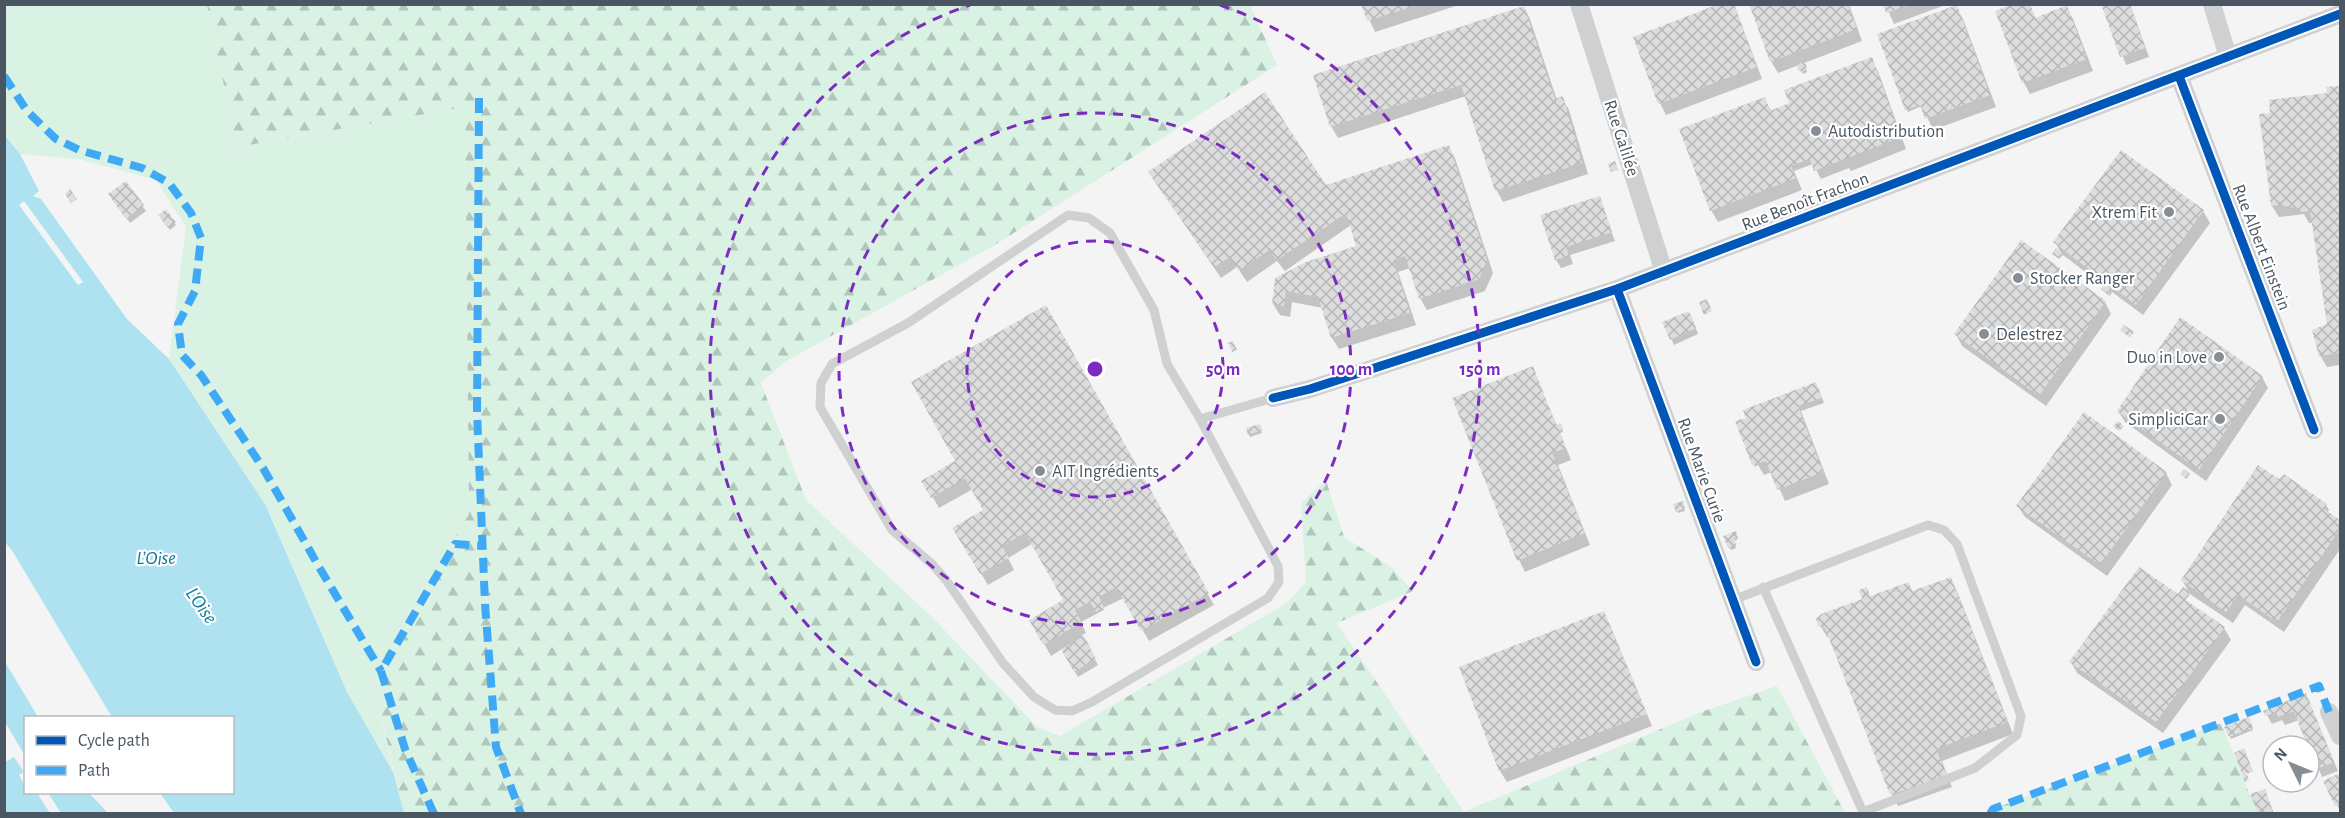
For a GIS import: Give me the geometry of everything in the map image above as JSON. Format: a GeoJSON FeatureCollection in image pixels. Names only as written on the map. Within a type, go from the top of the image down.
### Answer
{"type":"FeatureCollection","features":[{"type":"Feature","properties":{"kind":"street","name":"Rue Galilée"},"geometry":{"type":"LineString","coordinates":[[1579,4],[1664,272]]}},
{"type":"Feature","properties":{"kind":"street"},"geometry":{"type":"LineString","coordinates":[[2212,4],[2228,57]]}},
{"type":"Feature","properties":{"kind":"street","name":"Rue Benoît Frachon"},"geometry":{"type":"LineString","coordinates":[[1274,398],[1310,389],[1617,289],[2340,14]]}},
{"type":"Feature","properties":{"kind":"street","name":"Rue Albert Einstein"},"geometry":{"type":"LineString","coordinates":[[2179,76],[2314,430]]}},
{"type":"Feature","properties":{"kind":"street","name":"Rue Marie Curie"},"geometry":{"type":"LineString","coordinates":[[1617,289],[1756,662]]}},
{"type":"Feature","properties":{"kind":"lane"},"geometry":{"type":"LineString","coordinates":[[1068,215],[1089,218],[1110,233],[1154,310],[1167,364],[1200,420],[1278,566],[1279,582],[1268,598],[1092,702],[1072,711],[1055,710],[1034,697],[1003,663],[946,580],[932,564],[892,530],[820,407],[821,383],[832,364],[908,323],[1068,215]]}},
{"type":"Feature","properties":{"kind":"lane"},"geometry":{"type":"LineString","coordinates":[[1200,420],[1274,398]]}},
{"type":"Feature","properties":{"kind":"lane"},"geometry":{"type":"LineString","coordinates":[[1733,600],[1764,586],[1928,525],[1944,530],[1957,544],[2021,716],[2017,735],[1975,768],[1863,812],[1764,586]]}},
{"type":"Feature","properties":{"kind":"green space"},"geometry":{"type":"Polygon","coordinates":[[[5,5],[207,5],[238,147],[465,106],[469,514],[372,677],[394,774],[347,692],[272,518],[169,359],[186,227],[156,180],[79,159],[20,154],[5,134],[5,5]]]}},
{"type":"Feature","properties":{"kind":"green space"},"geometry":{"type":"Polygon","coordinates":[[[207,5],[1250,5],[1277,65],[995,245],[786,361],[761,383],[806,500],[933,618],[1037,727],[1060,736],[1287,603],[1306,582],[1301,503],[1326,480],[1344,537],[1391,567],[1413,591],[1337,623],[1464,812],[1701,712],[1777,686],[1845,813],[404,813],[372,677],[469,514],[465,107],[237,147],[207,5]]]}},
{"type":"Feature","properties":{"kind":"green space"},"geometry":{"type":"Polygon","coordinates":[[[2221,723],[2257,813],[1990,813],[1993,809],[2221,723]]]}},
{"type":"Feature","properties":{"kind":"water","name":"L’Oise"},"geometry":{"type":"Polygon","coordinates":[[[4,134],[20,154],[39,191],[33,196],[41,199],[127,319],[169,359],[266,506],[347,692],[394,774],[404,813],[174,813],[161,794],[234,794],[234,716],[111,716],[5,542],[4,134]],[[24,201],[19,205],[78,285],[83,282],[24,201]]]}},
{"type":"Feature","properties":{"kind":"water"},"geometry":{"type":"Polygon","coordinates":[[[5,662],[37,716],[24,716],[24,754],[5,722],[5,662]]]}},
{"type":"Feature","properties":{"kind":"water"},"geometry":{"type":"Polygon","coordinates":[[[14,757],[24,772],[19,775],[24,784],[24,794],[38,794],[50,813],[5,813],[5,762],[14,757]]]}},
{"type":"Feature","properties":{"kind":"water"},"geometry":{"type":"Polygon","coordinates":[[[49,794],[90,794],[108,813],[61,813],[49,794]]]}},
{"type":"Feature","properties":{"kind":"building"},"geometry":{"type":"Polygon","coordinates":[[[1361,4],[1418,4],[1418,5],[1367,21],[1361,4]]]}},
{"type":"Feature","properties":{"kind":"building"},"geometry":{"type":"Polygon","coordinates":[[[1719,4],[1734,4],[1757,67],[1658,104],[1633,37],[1719,4]]]}},
{"type":"Feature","properties":{"kind":"building"},"geometry":{"type":"Polygon","coordinates":[[[1749,4],[1848,4],[1857,29],[1770,62],[1749,4]]]}},
{"type":"Feature","properties":{"kind":"building"},"geometry":{"type":"Polygon","coordinates":[[[1883,4],[1910,4],[1910,5],[1886,13],[1883,4]]]}},
{"type":"Feature","properties":{"kind":"building"},"geometry":{"type":"Polygon","coordinates":[[[2013,4],[2030,4],[2035,18],[2067,5],[2087,59],[2022,83],[1995,11],[2013,4]]]}},
{"type":"Feature","properties":{"kind":"building"},"geometry":{"type":"Polygon","coordinates":[[[2101,4],[2130,4],[2145,48],[2120,57],[2101,4]]]}},
{"type":"Feature","properties":{"kind":"building"},"geometry":{"type":"Polygon","coordinates":[[[1957,5],[1990,95],[1925,119],[1920,105],[1905,110],[1877,34],[1957,5]]]}},
{"type":"Feature","properties":{"kind":"building"},"geometry":{"type":"Polygon","coordinates":[[[1524,6],[1555,99],[1563,96],[1582,163],[1495,191],[1461,85],[1330,127],[1313,75],[1524,6]]]}},
{"type":"Feature","properties":{"kind":"building"},"geometry":{"type":"Polygon","coordinates":[[[1872,57],[1901,137],[1814,171],[1810,159],[1791,166],[1796,178],[1710,211],[1679,129],[1765,97],[1770,111],[1789,103],[1784,90],[1872,57]]]}},
{"type":"Feature","properties":{"kind":"building"},"geometry":{"type":"Polygon","coordinates":[[[1802,62],[1807,67],[1802,72],[1797,67],[1802,62]]]}},
{"type":"Feature","properties":{"kind":"building"},"geometry":{"type":"Polygon","coordinates":[[[2340,86],[2340,353],[2319,356],[2312,330],[2327,324],[2310,211],[2301,212],[2300,209],[2281,205],[2271,206],[2259,114],[2270,113],[2269,100],[2327,93],[2326,87],[2340,86]]]}},
{"type":"Feature","properties":{"kind":"building"},"geometry":{"type":"Polygon","coordinates":[[[1265,92],[1326,185],[1449,145],[1487,260],[1479,279],[1419,299],[1405,256],[1393,260],[1410,313],[1331,338],[1318,297],[1286,291],[1284,306],[1272,304],[1275,278],[1306,262],[1356,246],[1346,213],[1277,260],[1269,250],[1239,271],[1230,257],[1214,267],[1148,172],[1265,92]]]}},
{"type":"Feature","properties":{"kind":"building"},"geometry":{"type":"Polygon","coordinates":[[[2121,150],[2204,210],[2136,305],[2053,242],[2121,150]]]}},
{"type":"Feature","properties":{"kind":"building"},"geometry":{"type":"Polygon","coordinates":[[[1615,161],[1618,170],[1611,172],[1608,164],[1615,161]]]}},
{"type":"Feature","properties":{"kind":"building"},"geometry":{"type":"Polygon","coordinates":[[[126,181],[144,205],[126,219],[108,194],[126,181]]]}},
{"type":"Feature","properties":{"kind":"building"},"geometry":{"type":"Polygon","coordinates":[[[70,189],[77,199],[71,203],[65,194],[70,189]]]}},
{"type":"Feature","properties":{"kind":"building"},"geometry":{"type":"Polygon","coordinates":[[[1600,196],[1612,232],[1566,247],[1569,256],[1555,260],[1540,215],[1600,196]]]}},
{"type":"Feature","properties":{"kind":"building"},"geometry":{"type":"Polygon","coordinates":[[[166,209],[176,222],[168,228],[158,215],[166,209]]]}},
{"type":"Feature","properties":{"kind":"building"},"geometry":{"type":"Polygon","coordinates":[[[2021,240],[2106,301],[2039,396],[1954,334],[2021,240]]]}},
{"type":"Feature","properties":{"kind":"building"},"geometry":{"type":"Polygon","coordinates":[[[2056,248],[2062,253],[2058,258],[2052,254],[2056,248]]]}},
{"type":"Feature","properties":{"kind":"building"},"geometry":{"type":"Polygon","coordinates":[[[2105,284],[2112,289],[2108,295],[2101,289],[2105,284]]]}},
{"type":"Feature","properties":{"kind":"building"},"geometry":{"type":"Polygon","coordinates":[[[1707,299],[1712,311],[1704,315],[1699,302],[1707,299]]]}},
{"type":"Feature","properties":{"kind":"building","name":"AIT Ingrédients"},"geometry":{"type":"Polygon","coordinates":[[[1046,305],[1209,593],[1141,631],[1116,587],[1099,597],[1104,607],[1096,612],[1090,602],[1075,610],[1081,621],[1043,645],[1029,620],[1063,600],[1025,533],[1002,546],[1009,558],[980,574],[952,528],[983,510],[965,478],[931,498],[921,481],[955,461],[911,382],[1046,305]]]}},
{"type":"Feature","properties":{"kind":"building"},"geometry":{"type":"Polygon","coordinates":[[[1689,311],[1696,328],[1670,340],[1662,322],[1689,311]]]}},
{"type":"Feature","properties":{"kind":"building"},"geometry":{"type":"Polygon","coordinates":[[[2180,317],[2263,376],[2199,470],[2117,411],[2180,317]]]}},
{"type":"Feature","properties":{"kind":"building"},"geometry":{"type":"Polygon","coordinates":[[[2124,325],[2134,332],[2130,338],[2120,330],[2124,325]]]}},
{"type":"Feature","properties":{"kind":"building"},"geometry":{"type":"Polygon","coordinates":[[[1233,341],[1237,350],[1232,352],[1228,343],[1233,341]]]}},
{"type":"Feature","properties":{"kind":"building"},"geometry":{"type":"Polygon","coordinates":[[[1533,366],[1556,425],[1561,423],[1563,429],[1559,431],[1566,448],[1552,453],[1585,533],[1517,561],[1452,398],[1533,366]]]}},
{"type":"Feature","properties":{"kind":"building"},"geometry":{"type":"Polygon","coordinates":[[[1816,382],[1822,398],[1798,406],[1823,472],[1777,490],[1766,461],[1752,465],[1735,421],[1746,418],[1743,410],[1816,382]]]}},
{"type":"Feature","properties":{"kind":"building"},"geometry":{"type":"Polygon","coordinates":[[[2084,412],[2167,472],[2100,565],[2016,506],[2084,412]]]}},
{"type":"Feature","properties":{"kind":"building"},"geometry":{"type":"Polygon","coordinates":[[[2118,421],[2124,426],[2119,431],[2113,426],[2118,421]]]}},
{"type":"Feature","properties":{"kind":"building"},"geometry":{"type":"Polygon","coordinates":[[[1260,424],[1262,430],[1248,435],[1246,428],[1260,424]]]}},
{"type":"Feature","properties":{"kind":"building"},"geometry":{"type":"Polygon","coordinates":[[[2258,465],[2279,479],[2284,474],[2327,504],[2324,509],[2340,520],[2340,529],[2277,622],[2238,595],[2226,612],[2181,580],[2258,465]]]}},
{"type":"Feature","properties":{"kind":"building"},"geometry":{"type":"Polygon","coordinates":[[[2184,469],[2190,474],[2186,479],[2180,474],[2184,469]]]}},
{"type":"Feature","properties":{"kind":"building"},"geometry":{"type":"Polygon","coordinates":[[[1683,501],[1685,508],[1676,512],[1673,504],[1683,501]]]}},
{"type":"Feature","properties":{"kind":"building"},"geometry":{"type":"Polygon","coordinates":[[[1736,531],[1738,537],[1734,538],[1736,545],[1728,548],[1723,536],[1736,531]]]}},
{"type":"Feature","properties":{"kind":"building"},"geometry":{"type":"Polygon","coordinates":[[[2139,567],[2178,594],[2183,587],[2190,592],[2184,599],[2225,627],[2156,722],[2069,662],[2139,567]]]}},
{"type":"Feature","properties":{"kind":"building"},"geometry":{"type":"Polygon","coordinates":[[[1951,577],[2008,722],[1936,749],[1947,775],[1890,795],[1825,628],[1818,626],[1816,619],[1821,614],[1862,599],[1859,590],[1867,587],[1870,596],[1909,582],[1912,591],[1951,577]]]}},
{"type":"Feature","properties":{"kind":"building"},"geometry":{"type":"Polygon","coordinates":[[[1604,611],[1647,714],[1499,771],[1459,667],[1604,611]]]}},
{"type":"Feature","properties":{"kind":"building"},"geometry":{"type":"Polygon","coordinates":[[[1084,636],[1096,659],[1074,672],[1061,649],[1084,636]]]}},
{"type":"Feature","properties":{"kind":"building"},"geometry":{"type":"Polygon","coordinates":[[[2306,693],[2334,762],[2321,767],[2321,734],[2303,734],[2294,711],[2278,717],[2276,712],[2266,716],[2263,711],[2306,693]]]}},
{"type":"Feature","properties":{"kind":"building"},"geometry":{"type":"Polygon","coordinates":[[[2249,717],[2253,728],[2229,737],[2224,727],[2249,717]]]}},
{"type":"Feature","properties":{"kind":"building"},"geometry":{"type":"Polygon","coordinates":[[[2244,748],[2253,771],[2247,774],[2249,780],[2245,782],[2234,753],[2244,748]]]}},
{"type":"Feature","properties":{"kind":"building"},"geometry":{"type":"Polygon","coordinates":[[[2340,773],[2340,803],[2335,806],[2323,781],[2340,773]]]}},
{"type":"Feature","properties":{"kind":"building"},"geometry":{"type":"Polygon","coordinates":[[[2261,790],[2261,794],[2267,794],[2274,814],[2258,814],[2250,794],[2261,790]]]}},
{"type":"Feature","properties":{"kind":"marked path"},"geometry":{"type":"LineString","coordinates":[[4,76],[27,111],[56,139],[79,150],[142,168],[169,183],[191,213],[201,238],[195,291],[178,324],[182,355],[201,375],[263,468],[381,671]]}},
{"type":"Feature","properties":{"kind":"marked path"},"geometry":{"type":"LineString","coordinates":[[479,98],[477,413],[485,604],[496,747],[521,814]]}},
{"type":"Feature","properties":{"kind":"marked path"},"geometry":{"type":"LineString","coordinates":[[434,814],[405,749],[381,671],[455,544],[483,546]]}},
{"type":"Feature","properties":{"kind":"marked path"},"geometry":{"type":"LineString","coordinates":[[1990,814],[1993,809],[2319,686],[2329,712]]}},
{"type":"Feature","properties":{"kind":"cycle path"},"geometry":{"type":"LineString","coordinates":[[1273,398],[1310,389],[1617,289],[2340,14]]}},
{"type":"Feature","properties":{"kind":"cycle path"},"geometry":{"type":"LineString","coordinates":[[2179,76],[2314,430]]}},
{"type":"Feature","properties":{"kind":"cycle path"},"geometry":{"type":"LineString","coordinates":[[1617,289],[1756,662]]}},
{"type":"Feature","properties":{"kind":"place","name":"Autodistribution"},"geometry":{"type":"Point","coordinates":[1816,131]}},
{"type":"Feature","properties":{"kind":"place","name":"Xtrem Fit"},"geometry":{"type":"Point","coordinates":[2169,212]}},
{"type":"Feature","properties":{"kind":"place","name":"Stocker Ranger"},"geometry":{"type":"Point","coordinates":[2018,278]}},
{"type":"Feature","properties":{"kind":"place","name":"Delestrez"},"geometry":{"type":"Point","coordinates":[1984,334]}},
{"type":"Feature","properties":{"kind":"place","name":"Duo in Love"},"geometry":{"type":"Point","coordinates":[2219,357]}},
{"type":"Feature","properties":{"kind":"place","name":"SimpliciCar"},"geometry":{"type":"Point","coordinates":[2220,419]}},
{"type":"Feature","properties":{"kind":"place","name":"AIT Ingrédients"},"geometry":{"type":"Point","coordinates":[1040,471]}},
{"type":"Feature","properties":{"kind":"water label","name":"L'Oise"},"geometry":{"type":"Point","coordinates":[202,605]}}]}
